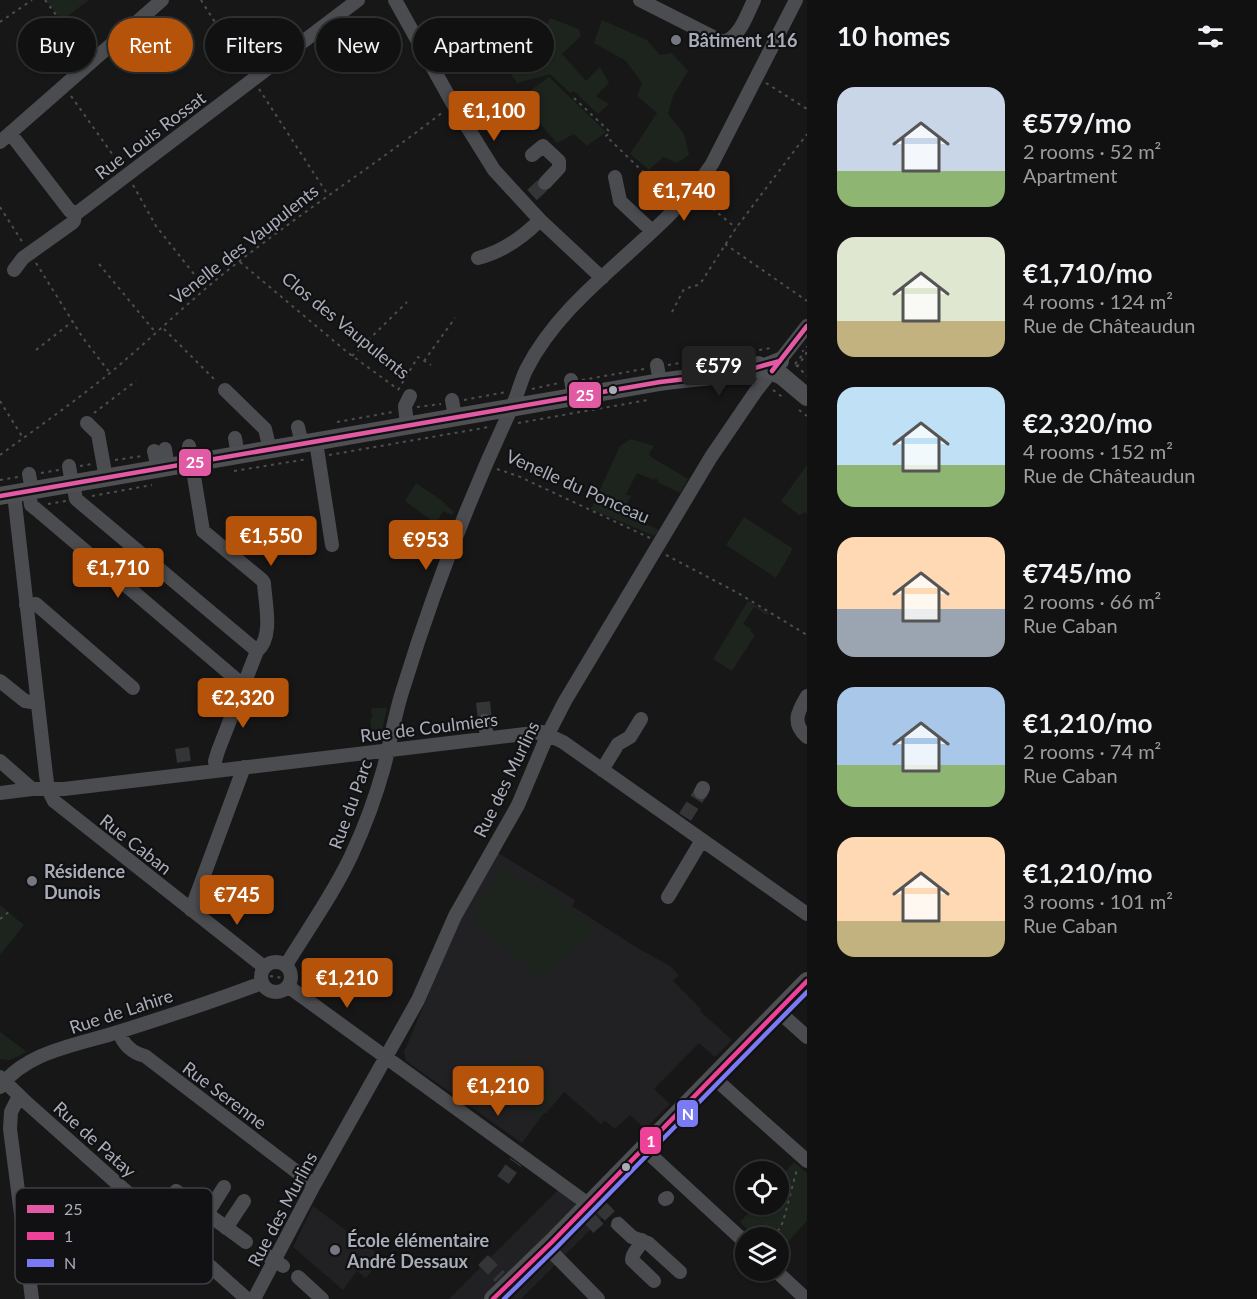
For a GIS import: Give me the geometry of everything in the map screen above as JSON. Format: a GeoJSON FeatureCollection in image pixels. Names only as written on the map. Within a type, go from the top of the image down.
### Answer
{"type":"FeatureCollection","features":[{"type":"Feature","properties":{"kind":"main road"},"geometry":{"type":"LineString","coordinates":[[659,381],[691,366],[756,364],[778,367]]}},
{"type":"Feature","properties":{"kind":"main road"},"geometry":{"type":"LineString","coordinates":[[22,487],[72,480],[110,467],[159,462],[190,455],[234,455],[269,442],[308,443],[408,407],[454,409],[512,416],[573,388],[690,380],[778,367]]}},
{"type":"Feature","properties":{"kind":"main road"},"geometry":{"type":"LineString","coordinates":[[778,367],[782,376],[807,397]]}},
{"type":"Feature","properties":{"kind":"main road"},"geometry":{"type":"LineString","coordinates":[[493,1299],[512,1281],[537,1251],[590,1208],[643,1148],[807,981]]}},
{"type":"Feature","properties":{"kind":"street"},"geometry":{"type":"LineString","coordinates":[[96,59],[162,0]]}},
{"type":"Feature","properties":{"kind":"street","name":"Rue Louis Rossat"},"geometry":{"type":"LineString","coordinates":[[14,270],[19,261],[72,224],[75,213],[358,0]]}},
{"type":"Feature","properties":{"kind":"street"},"geometry":{"type":"LineString","coordinates":[[395,0],[453,104],[494,170],[528,199],[540,220],[602,278]]}},
{"type":"Feature","properties":{"kind":"street"},"geometry":{"type":"LineString","coordinates":[[640,0],[723,42],[731,40],[737,32],[754,0]]}},
{"type":"Feature","properties":{"kind":"street","name":"Rue du Parc"},"geometry":{"type":"LineString","coordinates":[[288,977],[352,854],[375,798],[403,687],[423,626],[486,464],[512,416],[526,370],[562,320],[602,278],[678,206],[703,178],[712,165],[796,0]]}},
{"type":"Feature","properties":{"kind":"street"},"geometry":{"type":"LineString","coordinates":[[75,213],[70,211],[5,137],[80,72]]}},
{"type":"Feature","properties":{"kind":"street"},"geometry":{"type":"LineString","coordinates":[[532,155],[543,146],[559,161],[559,168],[545,183]]}},
{"type":"Feature","properties":{"kind":"street"},"geometry":{"type":"LineString","coordinates":[[615,177],[620,201],[651,231]]}},
{"type":"Feature","properties":{"kind":"street"},"geometry":{"type":"LineString","coordinates":[[478,258],[499,251],[516,241],[540,220]]}},
{"type":"Feature","properties":{"kind":"street","name":"Rue des Murlins"},"geometry":{"type":"LineString","coordinates":[[254,1299],[314,1185],[418,1000],[455,916],[518,805],[548,735],[598,645],[699,476],[756,391],[778,367],[807,326]]}},
{"type":"Feature","properties":{"kind":"street"},"geometry":{"type":"LineString","coordinates":[[225,390],[269,442]]}},
{"type":"Feature","properties":{"kind":"street"},"geometry":{"type":"LineString","coordinates":[[88,421],[98,434],[110,467]]}},
{"type":"Feature","properties":{"kind":"street"},"geometry":{"type":"LineString","coordinates":[[308,443],[332,545]]}},
{"type":"Feature","properties":{"kind":"street"},"geometry":{"type":"LineString","coordinates":[[190,455],[203,531],[264,584],[267,631],[243,685],[215,761],[216,770]]}},
{"type":"Feature","properties":{"kind":"street"},"geometry":{"type":"LineString","coordinates":[[72,480],[257,651]]}},
{"type":"Feature","properties":{"kind":"street"},"geometry":{"type":"LineString","coordinates":[[22,487],[31,505],[243,685]]}},
{"type":"Feature","properties":{"kind":"street"},"geometry":{"type":"LineString","coordinates":[[22,487],[26,605],[48,789]]}},
{"type":"Feature","properties":{"kind":"street"},"geometry":{"type":"LineString","coordinates":[[26,605],[36,604],[133,688]]}},
{"type":"Feature","properties":{"kind":"street"},"geometry":{"type":"LineString","coordinates":[[0,681],[25,701],[38,703]]}},
{"type":"Feature","properties":{"kind":"street"},"geometry":{"type":"LineString","coordinates":[[807,696],[796,721],[807,737]]}},
{"type":"Feature","properties":{"kind":"street"},"geometry":{"type":"LineString","coordinates":[[602,770],[618,744],[630,736],[641,719]]}},
{"type":"Feature","properties":{"kind":"street"},"geometry":{"type":"LineString","coordinates":[[485,721],[487,738]]}},
{"type":"Feature","properties":{"kind":"street","name":"Rue de Coulmiers"},"geometry":{"type":"LineString","coordinates":[[0,793],[32,789],[64,789],[542,732],[563,742],[682,821],[702,840],[807,914]]}},
{"type":"Feature","properties":{"kind":"street"},"geometry":{"type":"LineString","coordinates":[[0,761],[32,789]]}},
{"type":"Feature","properties":{"kind":"street"},"geometry":{"type":"LineString","coordinates":[[191,910],[244,767]]}},
{"type":"Feature","properties":{"kind":"street","name":"Rue Caban"},"geometry":{"type":"LineString","coordinates":[[48,789],[54,801],[191,910],[263,975],[267,990],[276,993],[285,990],[288,977]]}},
{"type":"Feature","properties":{"kind":"street"},"geometry":{"type":"LineString","coordinates":[[668,897],[702,840]]}},
{"type":"Feature","properties":{"kind":"street"},"geometry":{"type":"LineString","coordinates":[[263,975],[277,962],[288,977],[386,1056],[519,1158],[590,1208]]}},
{"type":"Feature","properties":{"kind":"street","name":"Rue de Lahire"},"geometry":{"type":"LineString","coordinates":[[2,1082],[40,1056],[119,1032],[263,975]]}},
{"type":"Feature","properties":{"kind":"street"},"geometry":{"type":"LineString","coordinates":[[778,1011],[807,1037]]}},
{"type":"Feature","properties":{"kind":"street","name":"Rue Serenne"},"geometry":{"type":"LineString","coordinates":[[119,1032],[125,1044],[141,1056],[145,1056],[314,1185]]}},
{"type":"Feature","properties":{"kind":"street"},"geometry":{"type":"LineString","coordinates":[[713,1077],[803,1163]]}},
{"type":"Feature","properties":{"kind":"street","name":"Rue de Patay"},"geometry":{"type":"LineString","coordinates":[[2,1082],[122,1188]]}},
{"type":"Feature","properties":{"kind":"street"},"geometry":{"type":"LineString","coordinates":[[18,1188],[6,1107],[19,1096]]}},
{"type":"Feature","properties":{"kind":"street"},"geometry":{"type":"LineString","coordinates":[[643,1148],[672,1193],[735,1236]]}},
{"type":"Feature","properties":{"kind":"street"},"geometry":{"type":"LineString","coordinates":[[213,1204],[224,1187]]}},
{"type":"Feature","properties":{"kind":"street"},"geometry":{"type":"LineString","coordinates":[[226,1228],[244,1201]]}},
{"type":"Feature","properties":{"kind":"street"},"geometry":{"type":"LineString","coordinates":[[213,1218],[246,1242]]}},
{"type":"Feature","properties":{"kind":"street"},"geometry":{"type":"LineString","coordinates":[[618,1224],[632,1237],[648,1243],[680,1272]]}},
{"type":"Feature","properties":{"kind":"street"},"geometry":{"type":"LineString","coordinates":[[642,1240],[632,1260],[654,1281]]}},
{"type":"Feature","properties":{"kind":"street"},"geometry":{"type":"LineString","coordinates":[[537,1251],[598,1299]]}},
{"type":"Feature","properties":{"kind":"street","name":"Rue de Patay"},"geometry":{"type":"LineString","coordinates":[[213,1269],[247,1299]]}},
{"type":"Feature","properties":{"kind":"street"},"geometry":{"type":"LineString","coordinates":[[298,1277],[322,1299]]}},
{"type":"Feature","properties":{"kind":"street"},"geometry":{"type":"LineString","coordinates":[[787,1281],[806,1299]]}},
{"type":"Feature","properties":{"kind":"street"},"geometry":{"type":"LineString","coordinates":[[30,1284],[32,1299]]}},
{"type":"Feature","properties":{"kind":"path"},"geometry":{"type":"LineString","coordinates":[[0,22],[32,0]]}},
{"type":"Feature","properties":{"kind":"path"},"geometry":{"type":"LineString","coordinates":[[45,0],[58,18]]}},
{"type":"Feature","properties":{"kind":"path"},"geometry":{"type":"LineString","coordinates":[[201,0],[328,195]]}},
{"type":"Feature","properties":{"kind":"path"},"geometry":{"type":"LineString","coordinates":[[763,81],[807,109]]}},
{"type":"Feature","properties":{"kind":"path"},"geometry":{"type":"LineString","coordinates":[[64,86],[127,174],[156,226],[205,288]]}},
{"type":"Feature","properties":{"kind":"path"},"geometry":{"type":"LineString","coordinates":[[574,98],[610,132],[606,136],[675,203]]}},
{"type":"Feature","properties":{"kind":"path","name":"Venelle des Vaupulents"},"geometry":{"type":"LineString","coordinates":[[0,455],[110,373],[205,288],[239,261],[328,195],[397,148],[453,104]]}},
{"type":"Feature","properties":{"kind":"path"},"geometry":{"type":"LineString","coordinates":[[672,312],[684,289],[698,285],[702,281],[736,228],[807,134]]}},
{"type":"Feature","properties":{"kind":"path"},"geometry":{"type":"LineString","coordinates":[[697,196],[736,228]]}},
{"type":"Feature","properties":{"kind":"path"},"geometry":{"type":"LineString","coordinates":[[0,207],[73,321],[110,373]]}},
{"type":"Feature","properties":{"kind":"path"},"geometry":{"type":"LineString","coordinates":[[725,244],[807,301]]}},
{"type":"Feature","properties":{"kind":"path","name":"Clos des Vaupulents"},"geometry":{"type":"LineString","coordinates":[[239,261],[352,356],[408,407]]}},
{"type":"Feature","properties":{"kind":"path"},"geometry":{"type":"LineString","coordinates":[[99,264],[156,333]]}},
{"type":"Feature","properties":{"kind":"path"},"geometry":{"type":"LineString","coordinates":[[352,356],[407,302]]}},
{"type":"Feature","properties":{"kind":"path"},"geometry":{"type":"LineString","coordinates":[[424,361],[455,318]]}},
{"type":"Feature","properties":{"kind":"path"},"geometry":{"type":"LineString","coordinates":[[36,350],[73,321]]}},
{"type":"Feature","properties":{"kind":"path"},"geometry":{"type":"LineString","coordinates":[[164,329],[225,390]]}},
{"type":"Feature","properties":{"kind":"path"},"geometry":{"type":"LineString","coordinates":[[778,367],[806,354],[807,346]]}},
{"type":"Feature","properties":{"kind":"path"},"geometry":{"type":"LineString","coordinates":[[334,423],[408,407],[418,357],[431,365]]}},
{"type":"Feature","properties":{"kind":"path"},"geometry":{"type":"LineString","coordinates":[[778,367],[799,362]]}},
{"type":"Feature","properties":{"kind":"path"},"geometry":{"type":"LineString","coordinates":[[778,367],[807,376]]}},
{"type":"Feature","properties":{"kind":"path"},"geometry":{"type":"LineString","coordinates":[[88,421],[97,410],[136,381]]}},
{"type":"Feature","properties":{"kind":"path"},"geometry":{"type":"LineString","coordinates":[[512,416],[659,381]]}},
{"type":"Feature","properties":{"kind":"path"},"geometry":{"type":"LineString","coordinates":[[531,389],[536,387]]}},
{"type":"Feature","properties":{"kind":"path"},"geometry":{"type":"LineString","coordinates":[[0,401],[23,438]]}},
{"type":"Feature","properties":{"kind":"path"},"geometry":{"type":"LineString","coordinates":[[234,455],[308,443],[492,426],[494,428]]}},
{"type":"Feature","properties":{"kind":"path"},"geometry":{"type":"LineString","coordinates":[[43,507],[72,480],[110,467],[159,462]]}},
{"type":"Feature","properties":{"kind":"path"},"geometry":{"type":"LineString","coordinates":[[0,480],[22,487],[72,480],[159,462]]}},
{"type":"Feature","properties":{"kind":"path","name":"Venelle du Ponceau"},"geometry":{"type":"LineString","coordinates":[[486,464],[518,476],[654,540]]}},
{"type":"Feature","properties":{"kind":"path"},"geometry":{"type":"LineString","coordinates":[[661,552],[738,593],[807,635]]}},
{"type":"Feature","properties":{"kind":"path"},"geometry":{"type":"LineString","coordinates":[[0,919],[2,914],[10,911]]}},
{"type":"Feature","properties":{"kind":"path"},"geometry":{"type":"LineString","coordinates":[[263,975],[288,977]]}},
{"type":"Feature","properties":{"kind":"path"},"geometry":{"type":"LineString","coordinates":[[780,1227],[803,1163]]}},
{"type":"Feature","properties":{"kind":"shaded area"},"geometry":{"type":"Polygon","coordinates":[[[46,0],[89,0],[65,18],[59,18],[46,0]]]}},
{"type":"Feature","properties":{"kind":"shaded area"},"geometry":{"type":"Polygon","coordinates":[[[554,20],[579,29],[581,36],[562,54],[586,81],[600,67],[609,83],[596,96],[609,104],[598,114],[574,91],[570,93],[550,74],[517,83],[509,72],[554,72],[554,20]]]}},
{"type":"Feature","properties":{"kind":"shaded area"},"geometry":{"type":"Polygon","coordinates":[[[602,20],[647,40],[660,55],[672,53],[688,71],[673,96],[668,114],[684,134],[689,155],[677,163],[663,157],[649,170],[630,154],[657,113],[637,96],[642,83],[626,61],[594,43],[602,20]]]}},
{"type":"Feature","properties":{"kind":"shaded area"},"geometry":{"type":"Polygon","coordinates":[[[549,77],[606,132],[587,146],[574,134],[557,143],[521,102],[524,95],[549,77]]]}},
{"type":"Feature","properties":{"kind":"shaded area"},"geometry":{"type":"Polygon","coordinates":[[[631,439],[654,446],[649,454],[651,457],[688,479],[680,493],[657,482],[655,478],[654,480],[637,473],[626,494],[631,496],[622,513],[659,530],[654,536],[591,509],[620,446],[631,439]]]}},
{"type":"Feature","properties":{"kind":"shaded area"},"geometry":{"type":"Polygon","coordinates":[[[807,465],[807,514],[805,512],[799,515],[781,501],[807,465]]]}},
{"type":"Feature","properties":{"kind":"shaded area"},"geometry":{"type":"Polygon","coordinates":[[[416,483],[441,500],[454,512],[452,515],[443,511],[436,524],[405,501],[416,483]]]}},
{"type":"Feature","properties":{"kind":"shaded area"},"geometry":{"type":"Polygon","coordinates":[[[744,517],[792,548],[776,578],[726,545],[744,517]]]}},
{"type":"Feature","properties":{"kind":"shaded area"},"geometry":{"type":"Polygon","coordinates":[[[748,601],[769,613],[767,615],[754,607],[743,624],[755,635],[732,671],[713,659],[748,601]]]}},
{"type":"Feature","properties":{"kind":"shaded area"},"geometry":{"type":"Polygon","coordinates":[[[371,708],[387,708],[382,731],[373,740],[370,719],[372,718],[371,708]]]}},
{"type":"Feature","properties":{"kind":"shaded area"},"geometry":{"type":"Polygon","coordinates":[[[498,853],[575,900],[572,906],[670,966],[679,975],[673,981],[701,1009],[700,1011],[732,1040],[715,1057],[699,1043],[654,1089],[670,1104],[645,1129],[630,1115],[615,1129],[605,1121],[601,1124],[564,1092],[544,1113],[522,1143],[406,1061],[404,1052],[460,920],[498,853]]]}},
{"type":"Feature","properties":{"kind":"shaded area"},"geometry":{"type":"Polygon","coordinates":[[[499,871],[508,871],[533,889],[544,885],[560,899],[564,906],[594,925],[596,932],[546,975],[538,977],[474,915],[499,871]]]}},
{"type":"Feature","properties":{"kind":"shaded area"},"geometry":{"type":"Polygon","coordinates":[[[0,905],[24,925],[0,955],[0,905]]]}},
{"type":"Feature","properties":{"kind":"shaded area"},"geometry":{"type":"Polygon","coordinates":[[[0,1032],[27,1052],[10,1060],[0,1059],[0,1032]]]}},
{"type":"Feature","properties":{"kind":"shaded area"},"geometry":{"type":"Polygon","coordinates":[[[513,1056],[559,1093],[539,1118],[493,1082],[513,1056]]]}},
{"type":"Feature","properties":{"kind":"shaded area"},"geometry":{"type":"Polygon","coordinates":[[[794,1162],[807,1173],[807,1221],[789,1241],[789,1227],[745,1227],[740,1222],[747,1215],[789,1215],[789,1168],[794,1162]]]}},
{"type":"Feature","properties":{"kind":"shaded area"},"geometry":{"type":"Polygon","coordinates":[[[558,1190],[576,1204],[596,1210],[603,1217],[521,1299],[449,1299],[558,1190]]]}},
{"type":"Feature","properties":{"kind":"shaded area","name":"École élémentaire André Dessaux"},"geometry":{"type":"Polygon","coordinates":[[[313,1206],[382,1257],[366,1278],[357,1271],[343,1290],[293,1247],[313,1206]]]}},
{"type":"Feature","properties":{"kind":"tunnel"},"geometry":{"type":"LineString","coordinates":[[532,195],[545,183]]}},
{"type":"Feature","properties":{"kind":"tunnel"},"geometry":{"type":"LineString","coordinates":[[483,702],[485,721]]}},
{"type":"Feature","properties":{"kind":"tunnel"},"geometry":{"type":"LineString","coordinates":[[182,748],[184,762]]}},
{"type":"Feature","properties":{"kind":"tunnel"},"geometry":{"type":"LineString","coordinates":[[685,817],[701,792]]}},
{"type":"Feature","properties":{"kind":"tunnel"},"geometry":{"type":"LineString","coordinates":[[503,1180],[516,1162]]}},
{"type":"Feature","properties":{"kind":"tunnel"},"geometry":{"type":"LineString","coordinates":[[600,1206],[618,1224]]}},
{"type":"Feature","properties":{"kind":"tunnel"},"geometry":{"type":"LineString","coordinates":[[589,1218],[599,1229]]}},
{"type":"Feature","properties":{"kind":"tunnel"},"geometry":{"type":"LineString","coordinates":[[483,1260],[500,1277]]}},
{"type":"Feature","properties":{"kind":"transit line","name":"25"},"geometry":{"type":"LineString","coordinates":[[772,371],[807,326]]}},
{"type":"Feature","properties":{"kind":"transit line","name":"25"},"geometry":{"type":"LineString","coordinates":[[0,496],[660,382],[736,373],[780,361]]}},
{"type":"Feature","properties":{"kind":"transit line","name":"1"},"geometry":{"type":"LineString","coordinates":[[493,1299],[552,1242],[807,981]]}},
{"type":"Feature","properties":{"kind":"transit line","name":"N"},"geometry":{"type":"LineString","coordinates":[[504,1299],[807,992]]}},
{"type":"Feature","properties":{"kind":"place","name":"Bâtiment 116"},"geometry":{"type":"Point","coordinates":[676,40]}},
{"type":"Feature","properties":{"kind":"place","name":"Résidence Dunois"},"geometry":{"type":"Point","coordinates":[32,881]}},
{"type":"Feature","properties":{"kind":"place","name":"École élémentaire André Dessaux"},"geometry":{"type":"Point","coordinates":[335,1250]}}]}
